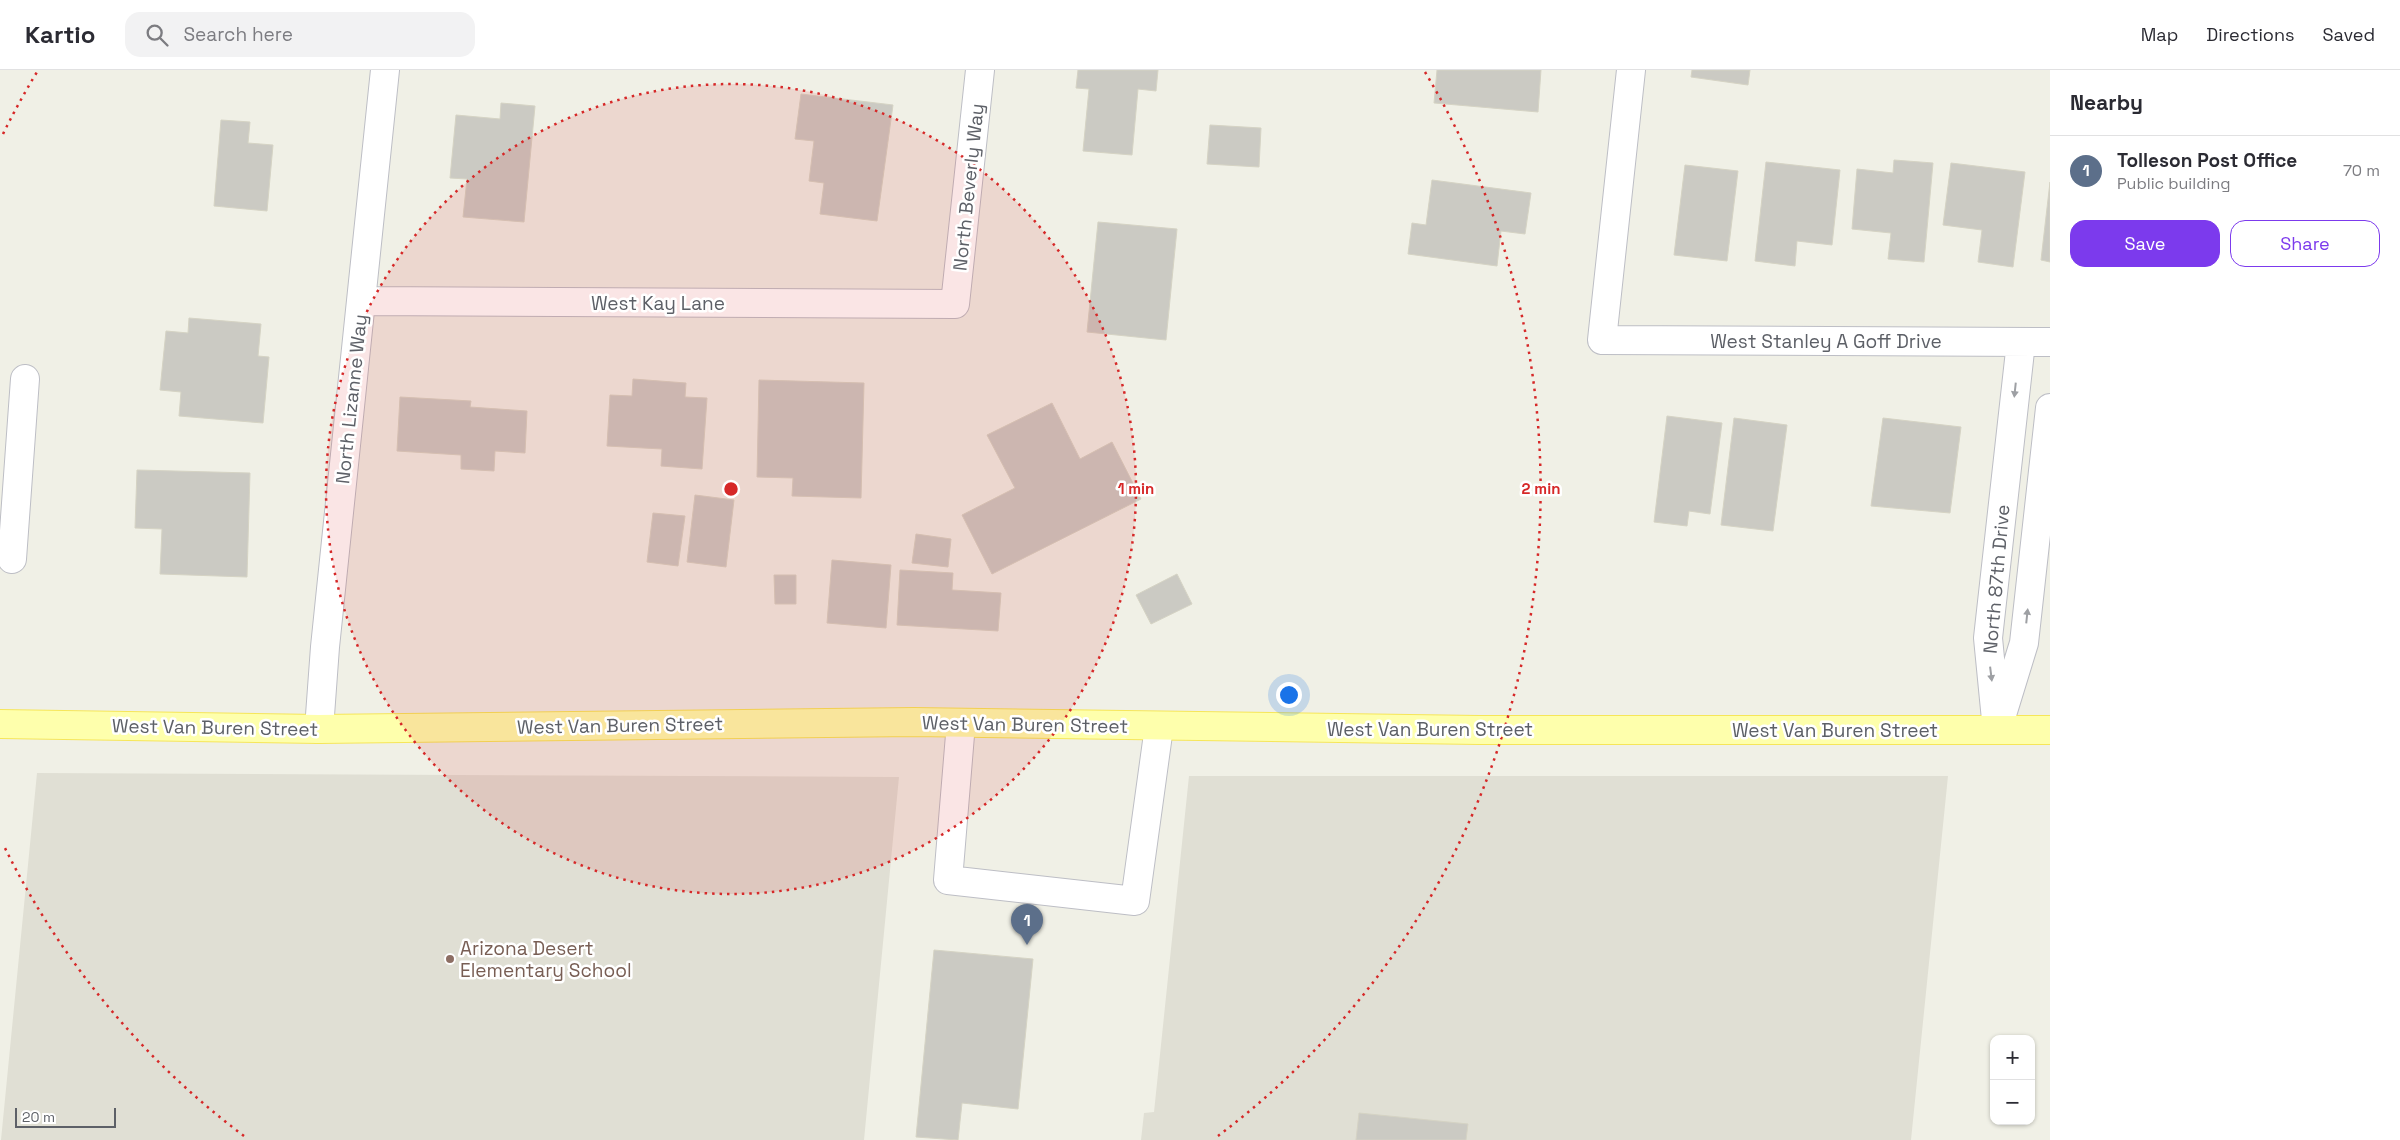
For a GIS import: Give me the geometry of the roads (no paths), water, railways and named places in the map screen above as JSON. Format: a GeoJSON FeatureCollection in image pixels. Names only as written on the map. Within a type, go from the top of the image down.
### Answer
{"type":"FeatureCollection","features":[{"type":"Feature","properties":{"kind":"main road","name":"West Van Buren Street"},"geometry":{"type":"LineString","coordinates":[[0,724],[319,728],[961,723],[1479,730],[2050,730]]}},
{"type":"Feature","properties":{"kind":"street","name":"North Lizanne Way"},"geometry":{"type":"LineString","coordinates":[[319,728],[325,647],[385,70]]}},
{"type":"Feature","properties":{"kind":"street","name":"North Beverly Way"},"geometry":{"type":"LineString","coordinates":[[955,304],[980,70]]}},
{"type":"Feature","properties":{"kind":"street","name":"West Stanley A Goff Drive"},"geometry":{"type":"LineString","coordinates":[[1631,70],[1602,340],[2050,342]]}},
{"type":"Feature","properties":{"kind":"street","name":"West Kay Lane"},"geometry":{"type":"LineString","coordinates":[[361,301],[955,304]]}},
{"type":"Feature","properties":{"kind":"street","name":"North 87th Drive"},"geometry":{"type":"LineString","coordinates":[[1997,730],[1988,638],[2021,342]]}},
{"type":"Feature","properties":{"kind":"street"},"geometry":{"type":"LineString","coordinates":[[12,559],[25,379]]}},
{"type":"Feature","properties":{"kind":"street","name":"North 87th Drive"},"geometry":{"type":"LineString","coordinates":[[1997,730],[2024,642],[2050,408]]}},
{"type":"Feature","properties":{"kind":"street"},"geometry":{"type":"LineString","coordinates":[[961,723],[948,880],[1135,901],[1159,727]]}},
{"type":"Feature","properties":{"kind":"place","name":"Tolleson Post Office"},"geometry":{"type":"Point","coordinates":[1027,945]}},
{"type":"Feature","properties":{"kind":"place","name":"Arizona Desert Elementary School"},"geometry":{"type":"Point","coordinates":[450,959]}}]}
